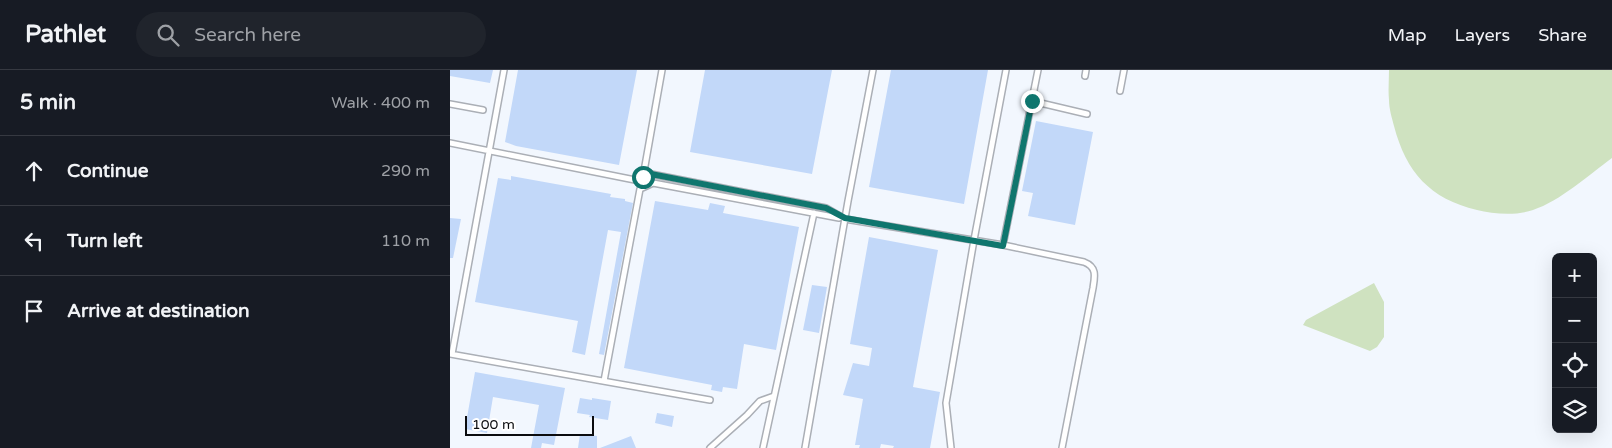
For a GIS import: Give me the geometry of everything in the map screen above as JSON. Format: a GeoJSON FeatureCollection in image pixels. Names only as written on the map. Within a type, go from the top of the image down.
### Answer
{"type":"FeatureCollection","features":[{"type":"Feature","properties":{"kind":"lane"},"geometry":{"type":"LineString","coordinates":[[504,70],[451,354],[710,400]]}},
{"type":"Feature","properties":{"kind":"lane"},"geometry":{"type":"LineString","coordinates":[[643,177],[662,70]]}},
{"type":"Feature","properties":{"kind":"lane"},"geometry":{"type":"LineString","coordinates":[[804,448],[873,70]]}},
{"type":"Feature","properties":{"kind":"lane"},"geometry":{"type":"LineString","coordinates":[[951,448],[946,403],[1006,70]]}},
{"type":"Feature","properties":{"kind":"lane"},"geometry":{"type":"LineString","coordinates":[[1003,246],[1038,70]]}},
{"type":"Feature","properties":{"kind":"lane"},"geometry":{"type":"LineString","coordinates":[[1120,90],[1124,70]]}},
{"type":"Feature","properties":{"kind":"lane"},"geometry":{"type":"LineString","coordinates":[[1032,101],[1086,114]]}},
{"type":"Feature","properties":{"kind":"lane"},"geometry":{"type":"LineString","coordinates":[[450,104],[483,110]]}},
{"type":"Feature","properties":{"kind":"lane"},"geometry":{"type":"LineString","coordinates":[[450,144],[635,180],[651,174],[826,208],[845,218]]}},
{"type":"Feature","properties":{"kind":"lane"},"geometry":{"type":"LineString","coordinates":[[604,380],[640,189],[652,183],[974,240],[1084,262],[1092,266],[1095,271],[1094,288],[1062,448]]}},
{"type":"Feature","properties":{"kind":"lane"},"geometry":{"type":"LineString","coordinates":[[763,448],[814,213]]}},
{"type":"Feature","properties":{"kind":"lane"},"geometry":{"type":"LineString","coordinates":[[710,448],[748,415],[760,401],[774,396]]}},
{"type":"Feature","properties":{"kind":"green space"},"geometry":{"type":"Polygon","coordinates":[[[1389,70],[1612,70],[1612,158],[1564,194],[1533,210],[1512,214],[1497,213],[1460,205],[1433,191],[1422,181],[1405,157],[1390,110],[1389,70]]]}},
{"type":"Feature","properties":{"kind":"green space"},"geometry":{"type":"Polygon","coordinates":[[[1374,283],[1384,302],[1384,337],[1377,347],[1370,351],[1303,325],[1306,320],[1374,283]]]}},
{"type":"Feature","properties":{"kind":"building"},"geometry":{"type":"Polygon","coordinates":[[[450,70],[493,70],[490,83],[450,76],[450,70]]]}},
{"type":"Feature","properties":{"kind":"building"},"geometry":{"type":"Polygon","coordinates":[[[518,70],[637,70],[619,165],[516,146],[505,142],[518,70]]]}},
{"type":"Feature","properties":{"kind":"building"},"geometry":{"type":"Polygon","coordinates":[[[705,70],[832,70],[812,174],[690,152],[705,70]]]}},
{"type":"Feature","properties":{"kind":"building"},"geometry":{"type":"Polygon","coordinates":[[[891,70],[988,70],[964,204],[869,187],[891,70]]]}},
{"type":"Feature","properties":{"kind":"building"},"geometry":{"type":"Polygon","coordinates":[[[1036,121],[1093,132],[1075,225],[1028,216],[1033,193],[1022,191],[1036,121]]]}},
{"type":"Feature","properties":{"kind":"building"},"geometry":{"type":"Polygon","coordinates":[[[511,176],[611,194],[610,197],[625,199],[625,201],[633,203],[604,355],[599,354],[621,232],[608,230],[585,355],[572,352],[578,321],[475,302],[498,178],[511,180],[511,176]]]}},
{"type":"Feature","properties":{"kind":"building"},"geometry":{"type":"Polygon","coordinates":[[[655,201],[708,210],[710,203],[725,206],[723,213],[799,227],[776,350],[744,344],[737,389],[723,387],[722,392],[711,390],[712,385],[624,368],[655,201]]]}},
{"type":"Feature","properties":{"kind":"building"},"geometry":{"type":"Polygon","coordinates":[[[450,218],[461,219],[453,258],[450,258],[450,218]]]}},
{"type":"Feature","properties":{"kind":"building"},"geometry":{"type":"Polygon","coordinates":[[[869,237],[938,250],[913,387],[940,392],[930,448],[893,448],[894,446],[881,444],[880,448],[859,448],[860,445],[855,445],[863,399],[843,395],[853,363],[869,366],[872,348],[850,344],[869,237]]]}},
{"type":"Feature","properties":{"kind":"building"},"geometry":{"type":"Polygon","coordinates":[[[812,285],[827,287],[819,333],[803,330],[812,285]]]}},
{"type":"Feature","properties":{"kind":"building"},"geometry":{"type":"Polygon","coordinates":[[[475,372],[565,388],[554,445],[542,443],[541,448],[531,448],[539,405],[493,397],[487,433],[465,429],[475,372]]]}},
{"type":"Feature","properties":{"kind":"building"},"geometry":{"type":"Polygon","coordinates":[[[580,398],[611,401],[608,420],[577,413],[580,398]]]}},
{"type":"Feature","properties":{"kind":"building"},"geometry":{"type":"Polygon","coordinates":[[[657,413],[674,416],[672,427],[655,423],[657,413]]]}},
{"type":"Feature","properties":{"kind":"building"},"geometry":{"type":"Polygon","coordinates":[[[580,434],[597,436],[597,448],[578,448],[580,434]]]}},
{"type":"Feature","properties":{"kind":"building"},"geometry":{"type":"Polygon","coordinates":[[[631,436],[636,448],[600,448],[631,436]]]}},
{"type":"Feature","properties":{"kind":"route"},"geometry":{"type":"LineString","coordinates":[[643,177],[651,174],[826,208],[845,218],[1003,246],[1032,101]]}}]}
